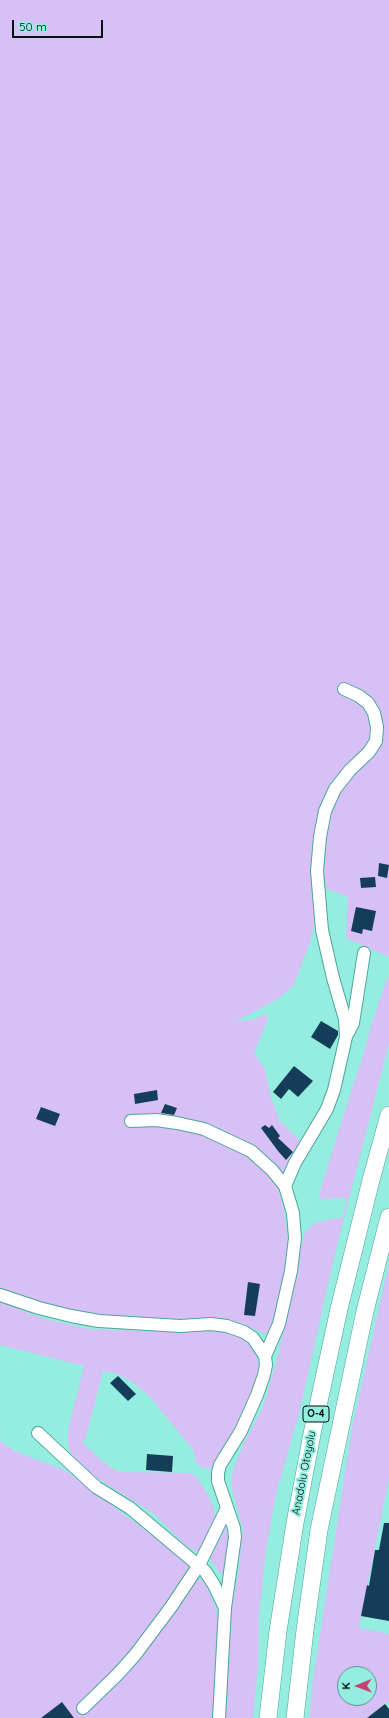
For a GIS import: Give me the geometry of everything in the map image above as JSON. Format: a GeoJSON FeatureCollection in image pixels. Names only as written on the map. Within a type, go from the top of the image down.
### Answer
{"type":"FeatureCollection","features":[{"type":"Feature","properties":{"kind":"highway","name":"Anadolu Otoyolu"},"geometry":{"type":"LineString","coordinates":[[268,1718],[278,1631],[295,1523],[313,1429],[339,1309],[371,1180],[389,1115]]}},
{"type":"Feature","properties":{"kind":"highway","name":"O-4"},"geometry":{"type":"LineString","coordinates":[[295,1718],[305,1630],[320,1530],[364,1318],[389,1216]]}},
{"type":"Feature","properties":{"kind":"street"},"geometry":{"type":"LineString","coordinates":[[344,689],[359,696],[368,703],[374,713],[377,727],[376,741],[369,752],[350,770],[335,789],[325,811],[320,838],[317,871],[322,930],[333,978],[345,1019],[346,1037]]}},
{"type":"Feature","properties":{"kind":"street"},"geometry":{"type":"LineString","coordinates":[[285,1186],[297,1158],[317,1128],[327,1109],[334,1090],[346,1037],[353,1023],[364,953]]}},
{"type":"Feature","properties":{"kind":"street"},"geometry":{"type":"LineString","coordinates":[[131,1121],[156,1120],[204,1129],[251,1151],[272,1170],[285,1186],[293,1213],[295,1238],[291,1271],[279,1324],[265,1356]]}},
{"type":"Feature","properties":{"kind":"street"},"geometry":{"type":"LineString","coordinates":[[0,1294],[39,1308],[99,1321],[180,1326],[211,1324],[236,1328],[248,1335],[265,1356],[266,1365],[264,1375],[257,1395],[241,1431],[220,1466],[218,1474],[218,1481],[234,1528],[235,1537],[225,1608],[219,1718]]}},
{"type":"Feature","properties":{"kind":"street"},"geometry":{"type":"LineString","coordinates":[[38,1433],[96,1487],[130,1508],[199,1565],[214,1585],[225,1608]]}},
{"type":"Feature","properties":{"kind":"street"},"geometry":{"type":"LineString","coordinates":[[83,1708],[135,1655],[171,1607],[199,1565],[227,1508]]}},
{"type":"Feature","properties":{"kind":"shaded area"},"geometry":{"type":"Polygon","coordinates":[[[0,0],[389,0],[389,957],[346,938],[348,897],[318,885],[319,898],[311,939],[294,985],[278,999],[236,1021],[253,1020],[266,1014],[268,1019],[254,1053],[265,1069],[271,1098],[280,1121],[301,1142],[279,1194],[283,1204],[291,1263],[274,1328],[266,1334],[241,1324],[220,1318],[206,1320],[123,1318],[91,1315],[47,1305],[0,1288],[0,0]]]}},
{"type":"Feature","properties":{"kind":"shaded area"},"geometry":{"type":"Polygon","coordinates":[[[389,977],[389,1043],[335,1253],[299,1414],[276,1494],[266,1550],[259,1615],[258,1666],[253,1718],[222,1718],[228,1628],[239,1569],[243,1530],[232,1489],[232,1475],[244,1443],[263,1407],[279,1352],[305,1232],[315,1223],[343,1217],[347,1198],[320,1199],[320,1191],[372,1023],[386,981],[389,977]]]}},
{"type":"Feature","properties":{"kind":"shaded area"},"geometry":{"type":"Polygon","coordinates":[[[389,1263],[389,1478],[359,1628],[389,1634],[389,1701],[367,1718],[309,1718],[312,1686],[352,1428],[389,1263]]]}},
{"type":"Feature","properties":{"kind":"shaded area"},"geometry":{"type":"Polygon","coordinates":[[[0,1302],[45,1319],[89,1329],[143,1331],[228,1331],[245,1338],[254,1349],[259,1365],[256,1384],[215,1467],[209,1469],[201,1467],[196,1462],[193,1450],[151,1398],[134,1383],[118,1374],[103,1371],[86,1437],[82,1442],[103,1462],[118,1472],[189,1473],[195,1475],[207,1493],[214,1509],[215,1519],[199,1553],[184,1544],[154,1514],[89,1473],[72,1455],[68,1446],[68,1431],[84,1366],[0,1345],[0,1302]]]}},
{"type":"Feature","properties":{"kind":"shaded area"},"geometry":{"type":"Polygon","coordinates":[[[0,1437],[1,1442],[15,1451],[66,1471],[177,1554],[206,1585],[216,1608],[220,1639],[221,1718],[0,1718],[0,1437]]]}},
{"type":"Feature","properties":{"kind":"shaded area"},"geometry":{"type":"Polygon","coordinates":[[[225,1528],[227,1531],[229,1550],[228,1567],[222,1574],[210,1559],[225,1528]]]}},
{"type":"Feature","properties":{"kind":"building"},"geometry":{"type":"Polygon","coordinates":[[[379,863],[389,865],[387,878],[378,876],[379,863]]]}},
{"type":"Feature","properties":{"kind":"building"},"geometry":{"type":"Polygon","coordinates":[[[375,877],[376,887],[361,888],[360,878],[375,877]]]}},
{"type":"Feature","properties":{"kind":"building"},"geometry":{"type":"Polygon","coordinates":[[[356,907],[376,911],[372,931],[363,929],[362,934],[351,931],[356,907]]]}},
{"type":"Feature","properties":{"kind":"building"},"geometry":{"type":"Polygon","coordinates":[[[321,1021],[338,1031],[338,1035],[330,1049],[311,1037],[321,1021]]]}},
{"type":"Feature","properties":{"kind":"building"},"geometry":{"type":"Polygon","coordinates":[[[294,1066],[313,1081],[298,1097],[289,1089],[281,1099],[273,1092],[294,1066]]]}},
{"type":"Feature","properties":{"kind":"building"},"geometry":{"type":"Polygon","coordinates":[[[157,1090],[158,1100],[135,1104],[134,1094],[157,1090]]]}},
{"type":"Feature","properties":{"kind":"building"},"geometry":{"type":"Polygon","coordinates":[[[165,1104],[177,1108],[174,1115],[161,1113],[165,1104]]]}},
{"type":"Feature","properties":{"kind":"building"},"geometry":{"type":"Polygon","coordinates":[[[41,1107],[60,1114],[55,1126],[36,1119],[41,1107]]]}},
{"type":"Feature","properties":{"kind":"building"},"geometry":{"type":"Polygon","coordinates":[[[265,1125],[269,1128],[272,1125],[280,1136],[278,1138],[293,1152],[286,1160],[261,1128],[265,1125]]]}},
{"type":"Feature","properties":{"kind":"building"},"geometry":{"type":"Polygon","coordinates":[[[248,1282],[260,1284],[255,1316],[244,1315],[248,1282]]]}},
{"type":"Feature","properties":{"kind":"building"},"geometry":{"type":"Polygon","coordinates":[[[118,1376],[136,1394],[128,1401],[110,1383],[118,1376]]]}},
{"type":"Feature","properties":{"kind":"building"},"geometry":{"type":"Polygon","coordinates":[[[147,1454],[173,1456],[172,1472],[146,1470],[147,1454]]]}},
{"type":"Feature","properties":{"kind":"building"},"geometry":{"type":"Polygon","coordinates":[[[384,1523],[389,1523],[389,1621],[361,1616],[367,1585],[369,1586],[375,1550],[379,1550],[384,1523]]]}},
{"type":"Feature","properties":{"kind":"building"},"geometry":{"type":"Polygon","coordinates":[[[62,1702],[74,1718],[41,1718],[62,1702]]]}},
{"type":"Feature","properties":{"kind":"building"},"geometry":{"type":"Polygon","coordinates":[[[385,1704],[389,1709],[389,1718],[367,1718],[385,1704]]]}}]}
